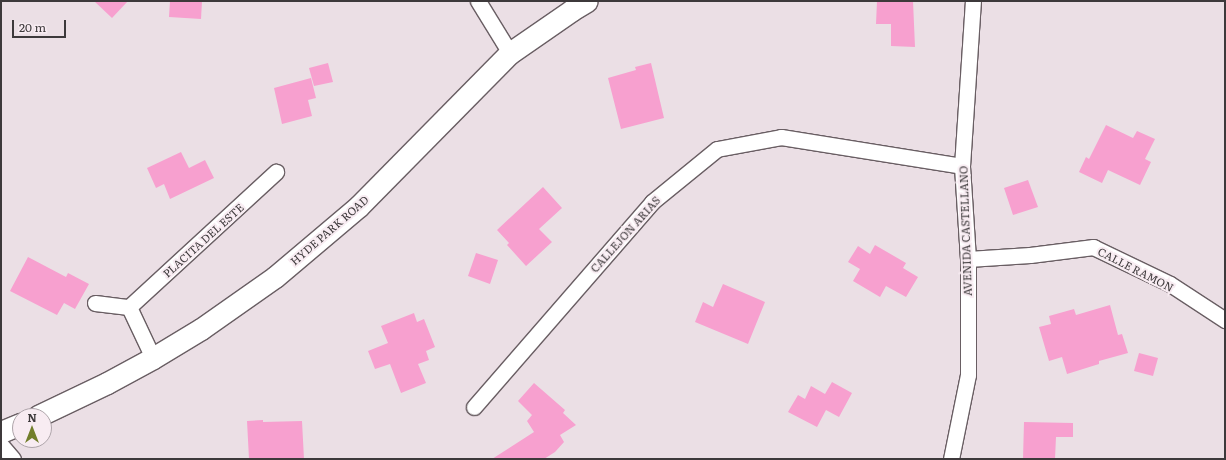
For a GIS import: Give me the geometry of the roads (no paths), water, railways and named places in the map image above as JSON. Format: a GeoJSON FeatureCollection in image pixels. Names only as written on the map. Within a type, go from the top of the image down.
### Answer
{"type":"FeatureCollection","features":[{"type":"Feature","properties":{"kind":"main road","name":"HYDE PARK ROAD"},"geometry":{"type":"LineString","coordinates":[[52,409],[100,387],[153,358],[250,295],[332,230],[386,180],[510,52],[587,1]]}},
{"type":"Feature","properties":{"kind":"main road"},"geometry":{"type":"LineString","coordinates":[[1,432],[12,427]]}},
{"type":"Feature","properties":{"kind":"street"},"geometry":{"type":"LineString","coordinates":[[478,1],[510,52]]}},
{"type":"Feature","properties":{"kind":"street","name":"AVENIDA CASTELLANO"},"geometry":{"type":"LineString","coordinates":[[951,459],[968,375],[968,259],[962,166],[973,1]]}},
{"type":"Feature","properties":{"kind":"street","name":"CALLEJON ARIAS"},"geometry":{"type":"LineString","coordinates":[[474,407],[652,202],[717,149],[780,137],[962,166]]}},
{"type":"Feature","properties":{"kind":"street","name":"PLACITA DEL ESTE"},"geometry":{"type":"LineString","coordinates":[[129,307],[276,172]]}},
{"type":"Feature","properties":{"kind":"street","name":"CALLE RAMON"},"geometry":{"type":"LineString","coordinates":[[968,259],[1030,255],[1093,247],[1170,284],[1225,320]]}},
{"type":"Feature","properties":{"kind":"street"},"geometry":{"type":"LineString","coordinates":[[95,303],[129,307],[153,358]]}},
{"type":"Feature","properties":{"kind":"street"},"geometry":{"type":"LineString","coordinates":[[1,445],[13,459]]}}]}
